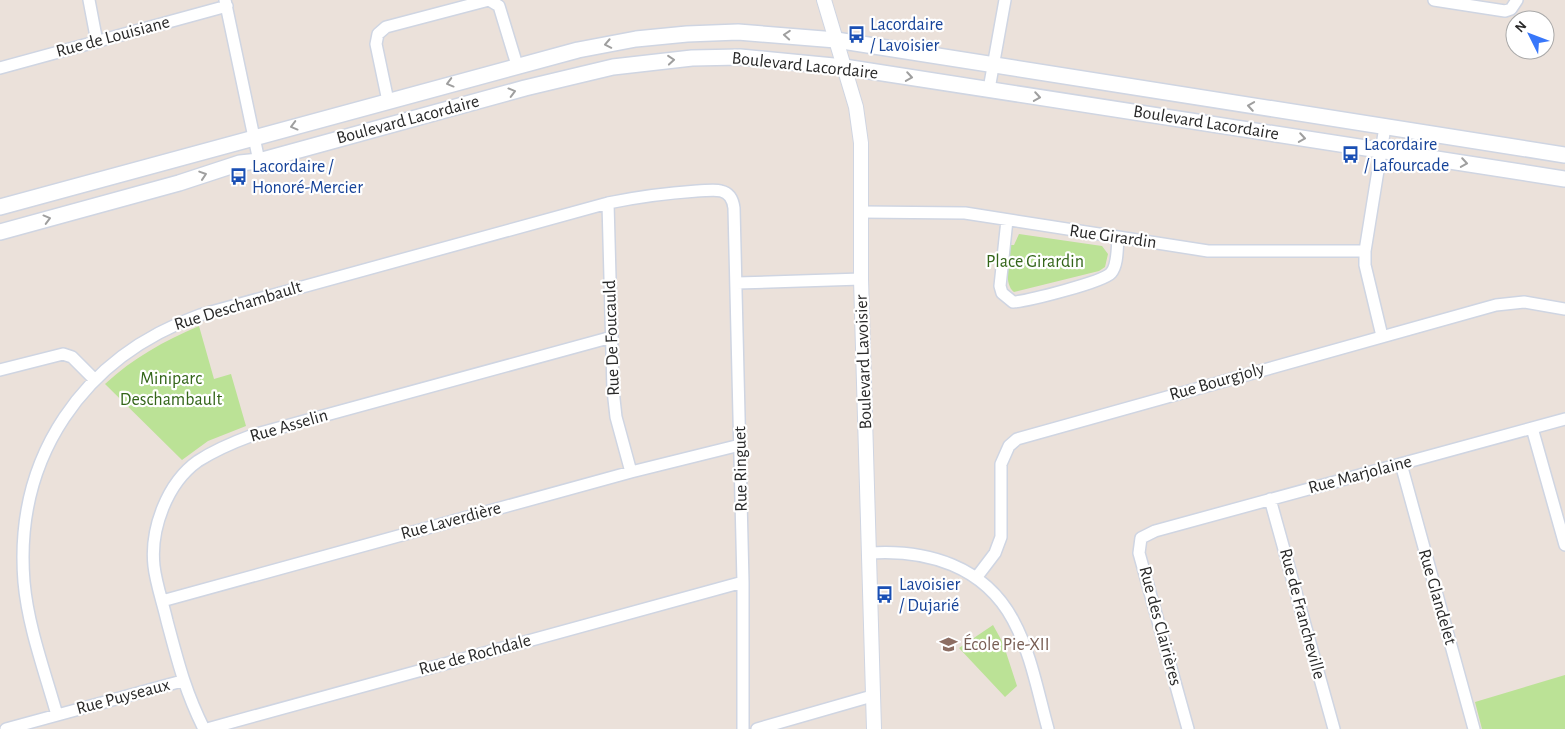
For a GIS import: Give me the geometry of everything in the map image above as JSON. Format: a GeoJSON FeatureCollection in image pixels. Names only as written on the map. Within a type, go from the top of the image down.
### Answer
{"type":"FeatureCollection","features":[{"type":"Feature","properties":{"kind":"main road","name":"Boulevard Lacordaire"},"geometry":{"type":"LineString","coordinates":[[0,208],[517,65],[578,50],[636,39],[738,32],[836,40],[1565,154]]}},
{"type":"Feature","properties":{"kind":"main road","name":"Boulevard Lacordaire"},"geometry":{"type":"LineString","coordinates":[[0,232],[179,183],[240,163],[258,161],[524,88],[622,66],[692,58],[740,57],[844,67],[1565,179]]}},
{"type":"Feature","properties":{"kind":"street"},"geometry":{"type":"LineString","coordinates":[[89,0],[97,42]]}},
{"type":"Feature","properties":{"kind":"street"},"geometry":{"type":"LineString","coordinates":[[388,101],[376,44],[378,34],[386,27],[488,0],[499,6],[517,65]]}},
{"type":"Feature","properties":{"kind":"street","name":"Boulevard Lavoisier"},"geometry":{"type":"LineString","coordinates":[[824,0],[856,106],[861,142],[861,279],[874,729]]}},
{"type":"Feature","properties":{"kind":"street"},"geometry":{"type":"LineString","coordinates":[[989,89],[1005,0]]}},
{"type":"Feature","properties":{"kind":"street"},"geometry":{"type":"LineString","coordinates":[[1434,0],[1505,10],[1511,9],[1517,0]]}},
{"type":"Feature","properties":{"kind":"street"},"geometry":{"type":"LineString","coordinates":[[226,3],[258,161]]}},
{"type":"Feature","properties":{"kind":"street","name":"Rue de Louisiane"},"geometry":{"type":"LineString","coordinates":[[0,68],[97,42],[226,3]]}},
{"type":"Feature","properties":{"kind":"street"},"geometry":{"type":"LineString","coordinates":[[1382,336],[1365,266],[1365,251],[1385,127]]}},
{"type":"Feature","properties":{"kind":"street","name":"Rue Deschambault"},"geometry":{"type":"LineString","coordinates":[[57,715],[27,602],[23,566],[29,499],[40,465],[50,443],[73,405],[94,379],[136,346],[166,328],[200,315],[608,203],[671,192],[713,190],[729,195],[733,200],[734,208]]}},
{"type":"Feature","properties":{"kind":"street","name":"Rue De Foucauld"},"geometry":{"type":"LineString","coordinates":[[608,203],[614,403],[631,472]]}},
{"type":"Feature","properties":{"kind":"street","name":"Rue Ringuet"},"geometry":{"type":"LineString","coordinates":[[734,208],[743,582],[743,729]]}},
{"type":"Feature","properties":{"kind":"street","name":"Rue Girardin"},"geometry":{"type":"LineString","coordinates":[[861,212],[952,212],[1208,251],[1365,251]]}},
{"type":"Feature","properties":{"kind":"street"},"geometry":{"type":"LineString","coordinates":[[1007,220],[1000,286],[1002,294],[1013,302],[1057,292],[1107,276],[1114,268],[1118,238]]}},
{"type":"Feature","properties":{"kind":"street"},"geometry":{"type":"LineString","coordinates":[[737,283],[861,279]]}},
{"type":"Feature","properties":{"kind":"street","name":"Rue Bourgjoly"},"geometry":{"type":"LineString","coordinates":[[976,578],[999,545],[1001,536],[1001,464],[1009,446],[1017,439],[1508,302],[1524,302],[1565,309]]}},
{"type":"Feature","properties":{"kind":"street","name":"Rue Asselin"},"geometry":{"type":"LineString","coordinates":[[205,729],[182,681],[154,565],[154,539],[160,516],[182,477],[197,462],[217,450],[253,435],[612,337]]}},
{"type":"Feature","properties":{"kind":"street"},"geometry":{"type":"LineString","coordinates":[[0,370],[64,354],[72,357],[94,379]]}},
{"type":"Feature","properties":{"kind":"street","name":"Rue Marjolaine"},"geometry":{"type":"LineString","coordinates":[[1155,531],[1565,419]]}},
{"type":"Feature","properties":{"kind":"street"},"geometry":{"type":"LineString","coordinates":[[1532,428],[1565,545]]}},
{"type":"Feature","properties":{"kind":"street","name":"Rue Laverdière"},"geometry":{"type":"LineString","coordinates":[[162,601],[631,472],[740,445]]}},
{"type":"Feature","properties":{"kind":"street","name":"Rue Glandelet"},"geometry":{"type":"LineString","coordinates":[[1401,464],[1474,729]]}},
{"type":"Feature","properties":{"kind":"street","name":"Rue de Francheville"},"geometry":{"type":"LineString","coordinates":[[1270,499],[1334,729]]}},
{"type":"Feature","properties":{"kind":"street","name":"Rue des Clairières"},"geometry":{"type":"LineString","coordinates":[[1155,531],[1141,538],[1139,552],[1188,729]]}},
{"type":"Feature","properties":{"kind":"street"},"geometry":{"type":"LineString","coordinates":[[869,553],[916,553],[952,565],[976,578],[994,595],[1013,619],[1021,638],[1048,729]]}},
{"type":"Feature","properties":{"kind":"street","name":"Rue de Rochdale"},"geometry":{"type":"LineString","coordinates":[[205,729],[743,582]]}},
{"type":"Feature","properties":{"kind":"street","name":"Rue Puyseaux"},"geometry":{"type":"LineString","coordinates":[[6,729],[182,681]]}},
{"type":"Feature","properties":{"kind":"street"},"geometry":{"type":"LineString","coordinates":[[757,729],[872,696]]}},
{"type":"Feature","properties":{"kind":"green space","name":"Place Girardin"},"geometry":{"type":"Polygon","coordinates":[[[1019,234],[1102,246],[1108,254],[1105,267],[1099,271],[1014,292],[1009,283],[1008,263],[1011,245],[1014,245],[1019,234]]]}},
{"type":"Feature","properties":{"kind":"green space","name":"Miniparc Deschambault"},"geometry":{"type":"Polygon","coordinates":[[[199,326],[214,379],[231,374],[246,426],[208,441],[182,460],[105,384],[149,351],[199,326]]]}},
{"type":"Feature","properties":{"kind":"green space"},"geometry":{"type":"Polygon","coordinates":[[[993,625],[1003,643],[1017,686],[1005,697],[959,648],[993,625]]]}},
{"type":"Feature","properties":{"kind":"green space"},"geometry":{"type":"Polygon","coordinates":[[[1565,675],[1565,729],[1482,729],[1475,702],[1565,675]]]}},
{"type":"Feature","properties":{"kind":"place","name":"Lacordaire / Lavoisier"},"geometry":{"type":"Point","coordinates":[856,35]}},
{"type":"Feature","properties":{"kind":"place","name":"Lacordaire / Lafourcade"},"geometry":{"type":"Point","coordinates":[1350,155]}},
{"type":"Feature","properties":{"kind":"place","name":"Lacordaire / Honoré-Mercier"},"geometry":{"type":"Point","coordinates":[238,177]}},
{"type":"Feature","properties":{"kind":"place","name":"Lavoisier / Dujarié"},"geometry":{"type":"Point","coordinates":[885,595]}},
{"type":"Feature","properties":{"kind":"place","name":"École Pie-XII"},"geometry":{"type":"Point","coordinates":[949,645]}}]}
